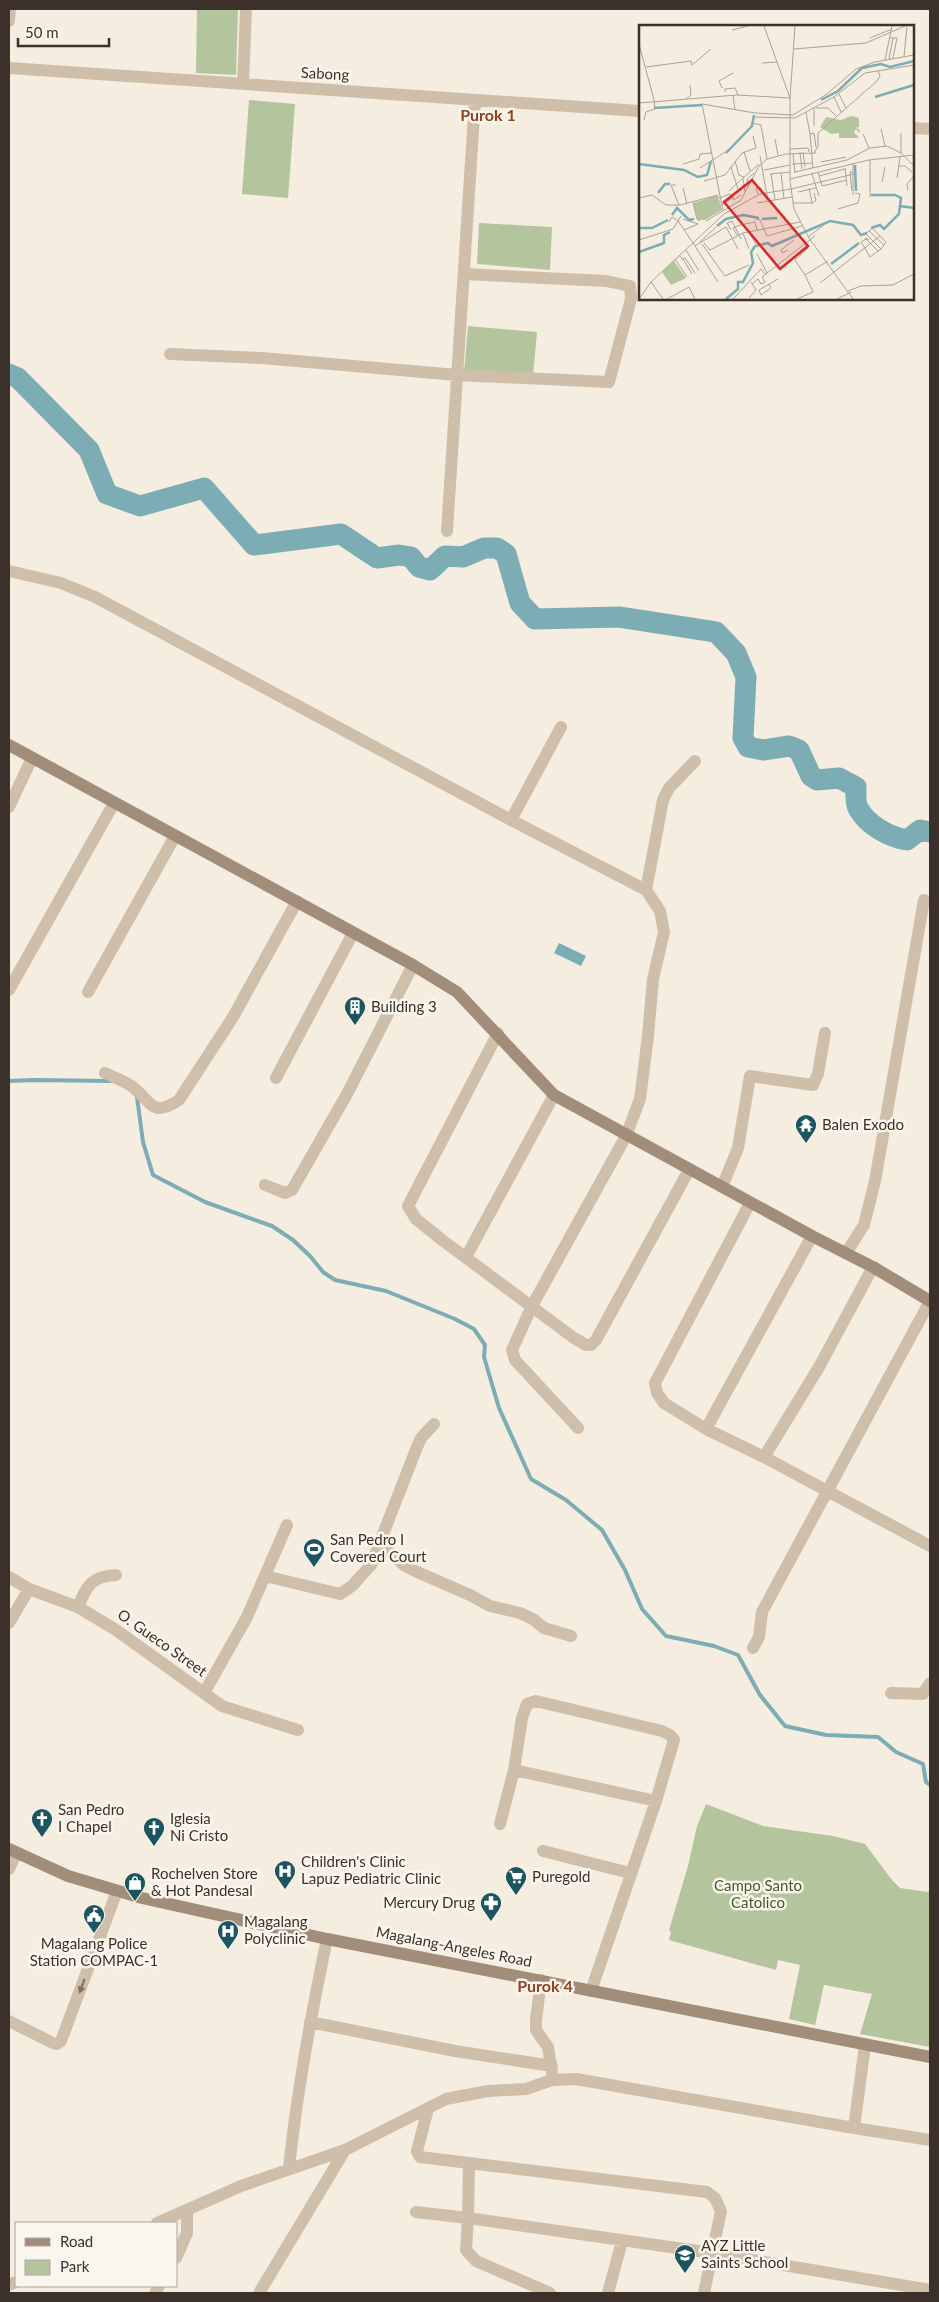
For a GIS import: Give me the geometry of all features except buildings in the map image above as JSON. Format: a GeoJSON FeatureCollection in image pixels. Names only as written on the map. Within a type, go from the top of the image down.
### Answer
{"type":"FeatureCollection","features":[{"type":"Feature","properties":{"kind":"street"},"geometry":{"type":"LineString","coordinates":[[9,20],[10,9]]}},
{"type":"Feature","properties":{"kind":"street"},"geometry":{"type":"LineString","coordinates":[[243,84],[246,9]]}},
{"type":"Feature","properties":{"kind":"street","name":"Sabong"},"geometry":{"type":"LineString","coordinates":[[9,68],[639,111]]}},
{"type":"Feature","properties":{"kind":"street"},"geometry":{"type":"LineString","coordinates":[[447,531],[475,100]]}},
{"type":"Feature","properties":{"kind":"street"},"geometry":{"type":"LineString","coordinates":[[914,128],[930,130]]}},
{"type":"Feature","properties":{"kind":"street"},"geometry":{"type":"LineString","coordinates":[[170,354],[262,358],[457,375],[609,382],[632,291],[630,286],[618,282],[465,274]]}},
{"type":"Feature","properties":{"kind":"street"},"geometry":{"type":"LineString","coordinates":[[9,572],[61,584],[95,597],[511,820],[646,890],[660,911],[664,932],[653,978],[640,1099],[626,1136],[532,1306],[512,1350],[515,1360],[578,1428]]}},
{"type":"Feature","properties":{"kind":"street"},"geometry":{"type":"LineString","coordinates":[[511,820],[561,727]]}},
{"type":"Feature","properties":{"kind":"street"},"geometry":{"type":"LineString","coordinates":[[9,745],[413,965],[457,992],[498,1033],[554,1095],[750,1203],[873,1267],[930,1301],[829,1492],[762,1612],[758,1637],[754,1648]]}},
{"type":"Feature","properties":{"kind":"street"},"geometry":{"type":"LineString","coordinates":[[9,807],[32,758]]}},
{"type":"Feature","properties":{"kind":"street"},"geometry":{"type":"LineString","coordinates":[[646,890],[663,800],[674,782],[694,761]]}},
{"type":"Feature","properties":{"kind":"street"},"geometry":{"type":"LineString","coordinates":[[9,990],[114,803]]}},
{"type":"Feature","properties":{"kind":"street"},"geometry":{"type":"LineString","coordinates":[[88,992],[175,836]]}},
{"type":"Feature","properties":{"kind":"street"},"geometry":{"type":"LineString","coordinates":[[846,1253],[864,1224],[875,1181],[924,900]]}},
{"type":"Feature","properties":{"kind":"street"},"geometry":{"type":"LineString","coordinates":[[105,1073],[130,1085],[152,1105],[160,1108],[166,1108],[179,1100],[233,1017],[298,901]]}},
{"type":"Feature","properties":{"kind":"street"},"geometry":{"type":"LineString","coordinates":[[276,1078],[353,933]]}},
{"type":"Feature","properties":{"kind":"street"},"geometry":{"type":"LineString","coordinates":[[265,1185],[285,1193],[292,1190],[347,1094],[413,965]]}},
{"type":"Feature","properties":{"kind":"street"},"geometry":{"type":"LineString","coordinates":[[498,1033],[408,1206],[416,1219],[574,1338],[591,1346],[596,1340],[689,1170]]}},
{"type":"Feature","properties":{"kind":"street"},"geometry":{"type":"LineString","coordinates":[[722,1187],[738,1148],[750,1076],[813,1085],[818,1074],[825,1033]]}},
{"type":"Feature","properties":{"kind":"street"},"geometry":{"type":"LineString","coordinates":[[466,1257],[554,1095]]}},
{"type":"Feature","properties":{"kind":"street"},"geometry":{"type":"LineString","coordinates":[[750,1203],[655,1382],[656,1393],[664,1403],[706,1429],[764,1457],[930,1546]]}},
{"type":"Feature","properties":{"kind":"street"},"geometry":{"type":"LineString","coordinates":[[706,1429],[812,1236]]}},
{"type":"Feature","properties":{"kind":"street"},"geometry":{"type":"LineString","coordinates":[[764,1457],[819,1367],[873,1267]]}},
{"type":"Feature","properties":{"kind":"street"},"geometry":{"type":"LineString","coordinates":[[264,1576],[340,1594],[363,1575],[371,1565],[417,1446],[421,1438],[434,1424]]}},
{"type":"Feature","properties":{"kind":"street"},"geometry":{"type":"LineString","coordinates":[[204,1693],[247,1617],[287,1526]]}},
{"type":"Feature","properties":{"kind":"street"},"geometry":{"type":"LineString","coordinates":[[378,1548],[386,1549],[405,1566],[490,1606],[520,1613],[533,1619],[544,1628],[571,1636]]}},
{"type":"Feature","properties":{"kind":"street"},"geometry":{"type":"LineString","coordinates":[[78,1607],[86,1588],[94,1579],[102,1575],[116,1574]]}},
{"type":"Feature","properties":{"kind":"street","name":"O. Gueco Street"},"geometry":{"type":"LineString","coordinates":[[9,1577],[29,1589],[78,1607],[143,1648],[222,1706],[298,1730]]}},
{"type":"Feature","properties":{"kind":"street"},"geometry":{"type":"LineString","coordinates":[[9,1623],[29,1589]]}},
{"type":"Feature","properties":{"kind":"street"},"geometry":{"type":"LineString","coordinates":[[892,1693],[923,1694],[930,1683]]}},
{"type":"Feature","properties":{"kind":"street"},"geometry":{"type":"LineString","coordinates":[[500,1824],[514,1770],[525,1707],[530,1702],[544,1702],[652,1728],[670,1734],[674,1740],[656,1801],[591,1991]]}},
{"type":"Feature","properties":{"kind":"street"},"geometry":{"type":"LineString","coordinates":[[514,1770],[656,1801]]}},
{"type":"Feature","properties":{"kind":"street"},"geometry":{"type":"LineString","coordinates":[[9,1869],[12,1851]]}},
{"type":"Feature","properties":{"kind":"street","name":"Magalang-Angeles Road"},"geometry":{"type":"LineString","coordinates":[[12,1851],[68,1876],[117,1891],[327,1939],[930,2057]]}},
{"type":"Feature","properties":{"kind":"street"},"geometry":{"type":"LineString","coordinates":[[543,1851],[630,1873]]}},
{"type":"Feature","properties":{"kind":"street"},"geometry":{"type":"LineString","coordinates":[[9,2021],[52,2043],[57,2044],[61,2041],[117,1891]]}},
{"type":"Feature","properties":{"kind":"street"},"geometry":{"type":"LineString","coordinates":[[290,2168],[296,2103],[327,1939]]}},
{"type":"Feature","properties":{"kind":"street"},"geometry":{"type":"LineString","coordinates":[[541,1980],[536,2030],[548,2047],[552,2066],[552,2080]]}},
{"type":"Feature","properties":{"kind":"street"},"geometry":{"type":"LineString","coordinates":[[310,2022],[455,2051],[552,2066]]}},
{"type":"Feature","properties":{"kind":"street"},"geometry":{"type":"LineString","coordinates":[[854,2128],[865,2045]]}},
{"type":"Feature","properties":{"kind":"street"},"geometry":{"type":"LineString","coordinates":[[160,2222],[188,2211],[213,2197],[345,2150],[446,2099],[488,2091],[526,2089],[552,2080],[576,2079],[930,2140]]}},
{"type":"Feature","properties":{"kind":"street"},"geometry":{"type":"LineString","coordinates":[[428,2109],[417,2147],[418,2154],[427,2158],[707,2192],[715,2198],[721,2211],[704,2293]]}},
{"type":"Feature","properties":{"kind":"street"},"geometry":{"type":"LineString","coordinates":[[260,2293],[345,2150]]}},
{"type":"Feature","properties":{"kind":"street"},"geometry":{"type":"LineString","coordinates":[[469,2163],[466,2250],[470,2256],[484,2264],[550,2293]]}},
{"type":"Feature","properties":{"kind":"street"},"geometry":{"type":"LineString","coordinates":[[178,2253],[187,2233],[188,2211]]}},
{"type":"Feature","properties":{"kind":"street"},"geometry":{"type":"LineString","coordinates":[[416,2212],[500,2221],[622,2241],[712,2253],[930,2290]]}},
{"type":"Feature","properties":{"kind":"street"},"geometry":{"type":"LineString","coordinates":[[608,2293],[622,2241]]}},
{"type":"Feature","properties":{"kind":"green space"},"geometry":{"type":"Polygon","coordinates":[[[197,9],[238,9],[236,75],[196,73],[197,9]]]}},
{"type":"Feature","properties":{"kind":"green space"},"geometry":{"type":"Polygon","coordinates":[[[249,100],[295,104],[288,198],[242,194],[249,100]]]}},
{"type":"Feature","properties":{"kind":"green space"},"geometry":{"type":"Polygon","coordinates":[[[479,223],[552,227],[550,270],[477,264],[479,223]]]}},
{"type":"Feature","properties":{"kind":"green space"},"geometry":{"type":"Polygon","coordinates":[[[468,326],[537,332],[533,376],[464,373],[468,326]]]}},
{"type":"Feature","properties":{"kind":"green space","name":"Campo Santo Catolico"},"geometry":{"type":"Polygon","coordinates":[[[706,1804],[763,1826],[833,1836],[865,1844],[900,1888],[928,1892],[930,1889],[930,2047],[860,2034],[872,1994],[824,1985],[815,2025],[789,2019],[800,1965],[778,1960],[776,1970],[669,1940],[671,1932],[669,1930],[688,1866],[697,1826],[706,1804]]]}},
{"type":"Feature","properties":{"kind":"water"},"geometry":{"type":"Polygon","coordinates":[[[559,943],[586,956],[581,966],[554,953],[559,943]]]}},
{"type":"Feature","properties":{"kind":"waterway"},"geometry":{"type":"LineString","coordinates":[[9,374],[18,378],[89,450],[107,494],[140,506],[204,488],[254,545],[341,534],[377,558],[399,555],[411,557],[419,567],[430,570],[445,556],[463,557],[484,548],[497,548],[506,554],[520,603],[535,619],[619,617],[716,632],[736,653],[746,677],[743,738],[748,747],[763,750],[789,746],[799,750],[811,776],[817,780],[839,778],[856,787],[856,803],[858,808],[867,820],[886,833],[907,840],[920,830],[930,832]]}},
{"type":"Feature","properties":{"kind":"waterway"},"geometry":{"type":"LineString","coordinates":[[9,1081],[111,1081]]}},
{"type":"Feature","properties":{"kind":"waterway"},"geometry":{"type":"LineString","coordinates":[[137,1097],[143,1142],[153,1175],[205,1202],[272,1226],[293,1240],[323,1272],[335,1280],[386,1291],[455,1319],[474,1329],[485,1345],[484,1357],[499,1408],[531,1479],[566,1500],[602,1530],[625,1570],[642,1609],[666,1636],[714,1646],[738,1655],[760,1695],[785,1726],[826,1735],[878,1737],[896,1752],[923,1764],[926,1782],[930,1785]]}},
{"type":"Feature","properties":{"kind":"place","name":"Building 3"},"geometry":{"type":"Point","coordinates":[355,1026]}},
{"type":"Feature","properties":{"kind":"place","name":"Balen Exodo"},"geometry":{"type":"Point","coordinates":[806,1144]}},
{"type":"Feature","properties":{"kind":"place","name":"San Pedro I Covered Court"},"geometry":{"type":"Point","coordinates":[314,1568]}},
{"type":"Feature","properties":{"kind":"place","name":"San Pedro I Chapel"},"geometry":{"type":"Point","coordinates":[42,1838]}},
{"type":"Feature","properties":{"kind":"place","name":"Iglesia Ni Cristo"},"geometry":{"type":"Point","coordinates":[154,1847]}},
{"type":"Feature","properties":{"kind":"place","name":"Children's Clinic Lapuz Pediatric Clinic"},"geometry":{"type":"Point","coordinates":[285,1890]}},
{"type":"Feature","properties":{"kind":"place","name":"Puregold"},"geometry":{"type":"Point","coordinates":[516,1896]}},
{"type":"Feature","properties":{"kind":"place","name":"Rochelven Store & Hot Pandesal"},"geometry":{"type":"Point","coordinates":[135,1902]}},
{"type":"Feature","properties":{"kind":"place","name":"Mercury Drug"},"geometry":{"type":"Point","coordinates":[491,1922]}},
{"type":"Feature","properties":{"kind":"place","name":"Magalang Police Station COMPAC-1"},"geometry":{"type":"Point","coordinates":[94,1934]}},
{"type":"Feature","properties":{"kind":"place","name":"Magalang Polyclinic"},"geometry":{"type":"Point","coordinates":[228,1950]}},
{"type":"Feature","properties":{"kind":"place","name":"AYZ Little Saints School"},"geometry":{"type":"Point","coordinates":[685,2274]}},
{"type":"Feature","properties":{"kind":"district","name":"Purok 1"},"geometry":{"type":"Point","coordinates":[488,115]}},
{"type":"Feature","properties":{"kind":"district","name":"Purok 4"},"geometry":{"type":"Point","coordinates":[545,1986]}}]}
